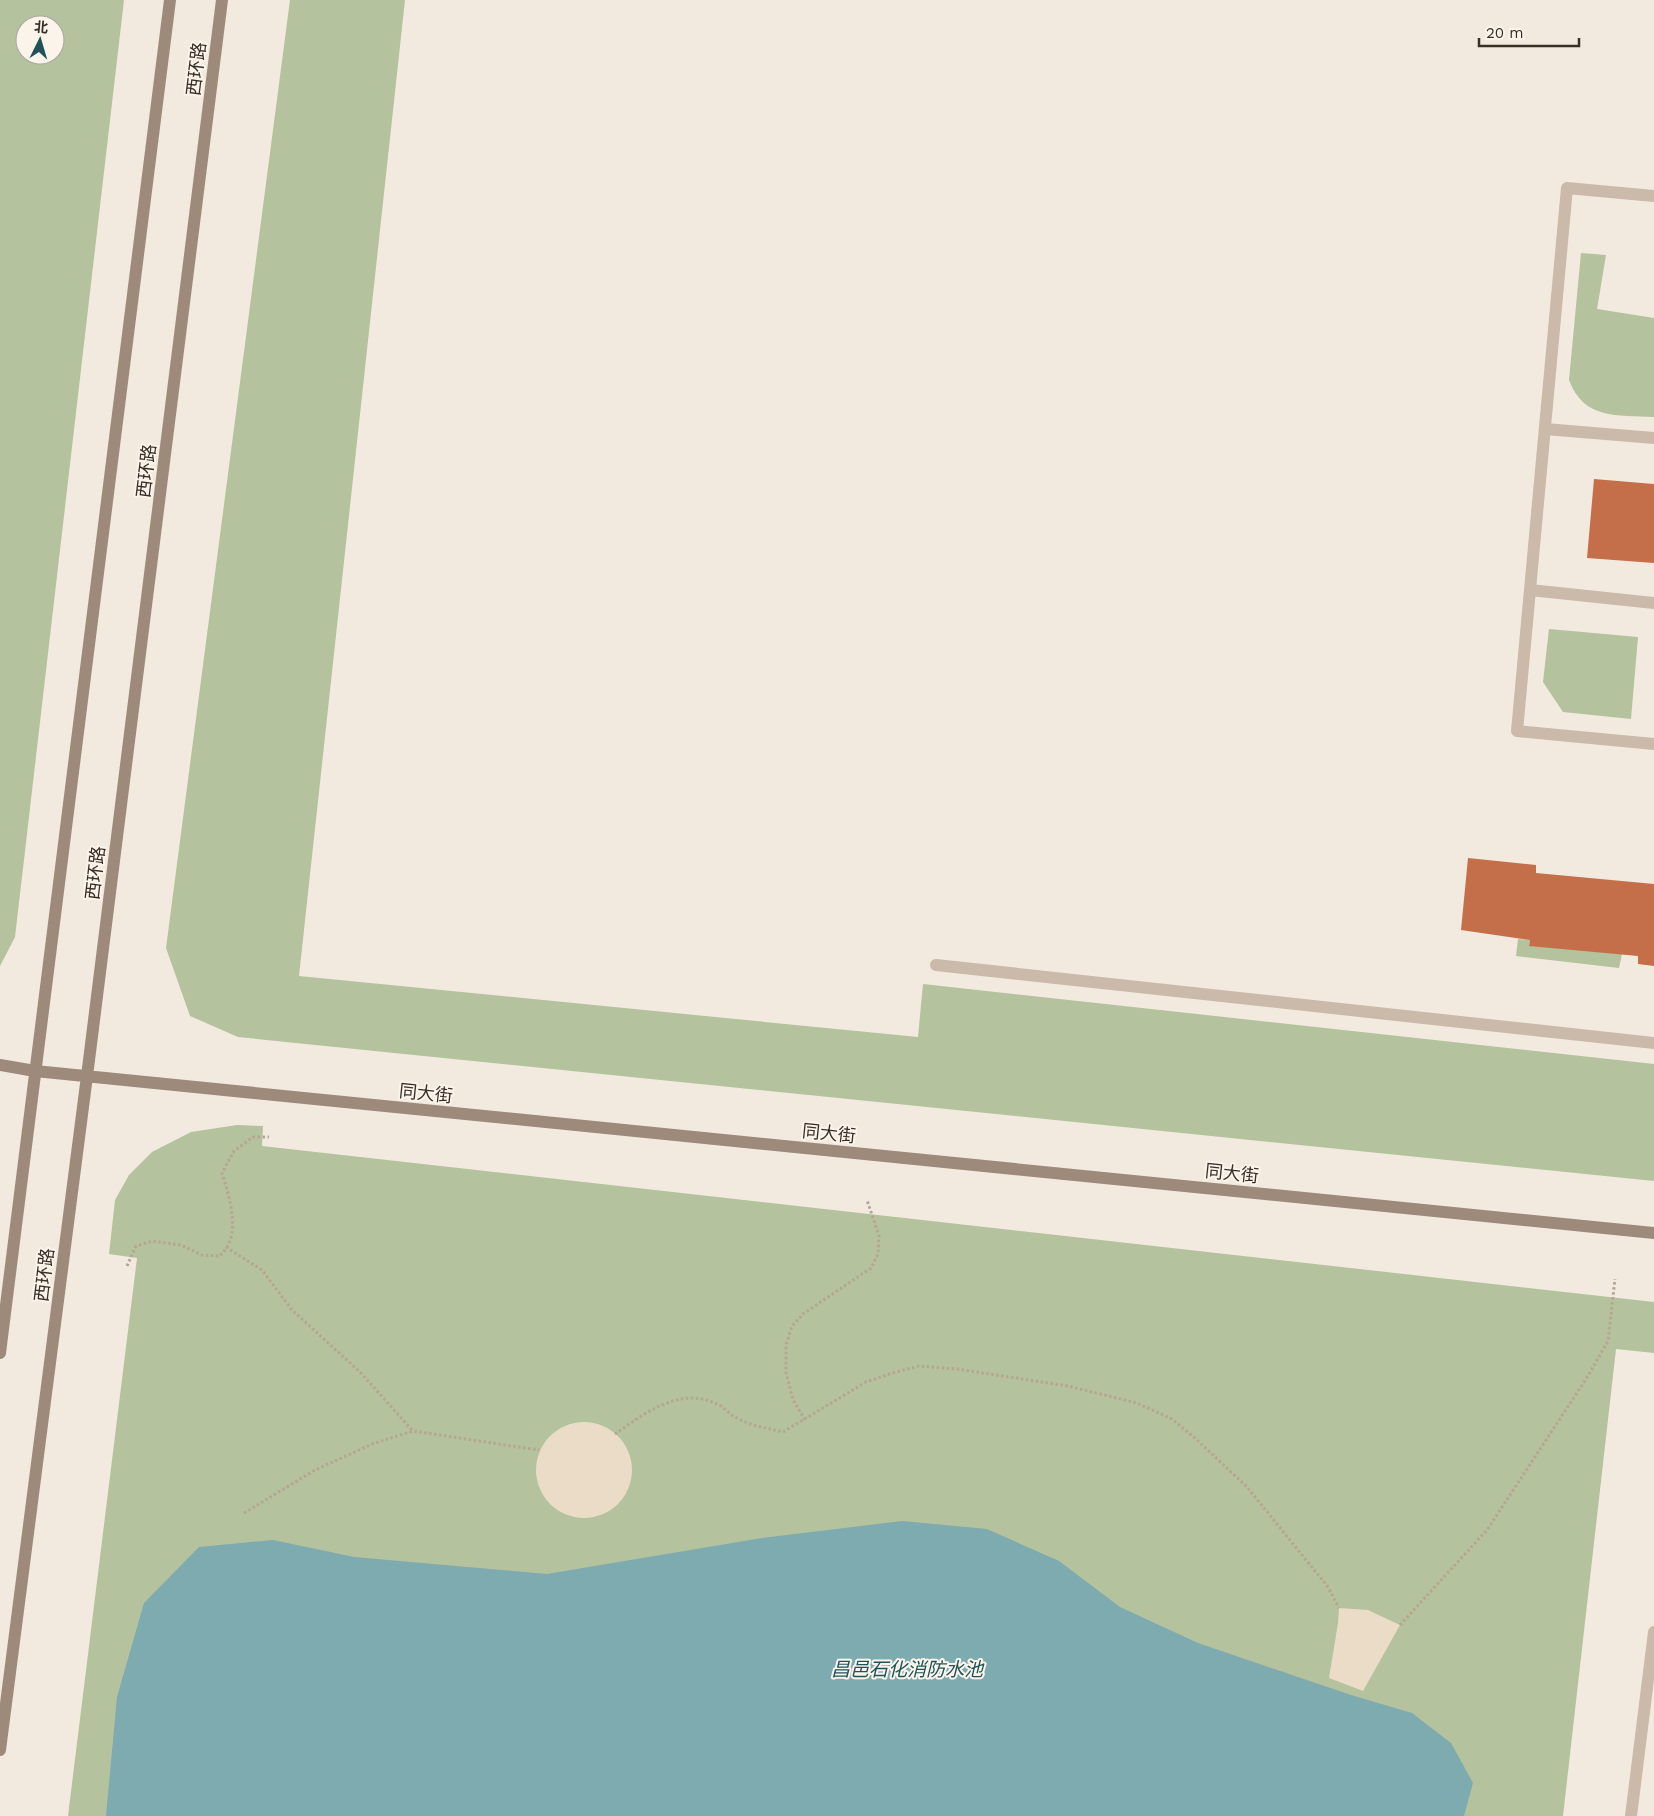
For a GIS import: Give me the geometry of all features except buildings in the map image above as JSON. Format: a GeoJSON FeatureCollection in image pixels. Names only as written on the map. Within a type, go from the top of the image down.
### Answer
{"type":"FeatureCollection","features":[{"type":"Feature","properties":{"kind":"main road","name":"西环路"},"geometry":{"type":"LineString","coordinates":[[0,1353],[170,0]]}},
{"type":"Feature","properties":{"kind":"main road","name":"西环路"},"geometry":{"type":"LineString","coordinates":[[0,1748],[87,1076],[222,0]]}},
{"type":"Feature","properties":{"kind":"main road","name":"同大街"},"geometry":{"type":"LineString","coordinates":[[0,1065],[35,1071],[1654,1233]]}},
{"type":"Feature","properties":{"kind":"lane"},"geometry":{"type":"LineString","coordinates":[[1654,196],[1567,188],[1517,731],[1654,744]]}},
{"type":"Feature","properties":{"kind":"lane"},"geometry":{"type":"LineString","coordinates":[[1545,429],[1654,438]]}},
{"type":"Feature","properties":{"kind":"lane"},"geometry":{"type":"LineString","coordinates":[[1530,590],[1654,602]]}},
{"type":"Feature","properties":{"kind":"lane"},"geometry":{"type":"LineString","coordinates":[[936,965],[1654,1043]]}},
{"type":"Feature","properties":{"kind":"lane"},"geometry":{"type":"LineString","coordinates":[[1631,1816],[1654,1632]]}},
{"type":"Feature","properties":{"kind":"path"},"geometry":{"type":"LineString","coordinates":[[127,1266],[136,1246],[152,1241],[181,1245],[202,1255],[220,1256],[230,1242],[233,1219],[230,1196],[222,1173],[234,1151],[253,1137],[269,1137]]}},
{"type":"Feature","properties":{"kind":"path"},"geometry":{"type":"LineString","coordinates":[[805,1420],[793,1400],[786,1372],[786,1345],[792,1326],[803,1314],[871,1268],[878,1254],[879,1236],[867,1200]]}},
{"type":"Feature","properties":{"kind":"path"},"geometry":{"type":"LineString","coordinates":[[226,1247],[262,1270],[292,1310],[360,1372],[413,1430]]}},
{"type":"Feature","properties":{"kind":"path"},"geometry":{"type":"LineString","coordinates":[[1400,1625],[1487,1530],[1588,1376],[1608,1341],[1615,1279]]}},
{"type":"Feature","properties":{"kind":"path"},"geometry":{"type":"LineString","coordinates":[[615,1434],[666,1402],[684,1398],[702,1398],[718,1404],[735,1417],[756,1426],[783,1432],[866,1382],[919,1366],[957,1369],[1068,1386],[1137,1403],[1172,1419],[1247,1487],[1328,1586],[1339,1608]]}},
{"type":"Feature","properties":{"kind":"path"},"geometry":{"type":"LineString","coordinates":[[244,1513],[315,1470],[372,1444],[413,1430],[539,1450]]}},
{"type":"Feature","properties":{"kind":"green space"},"geometry":{"type":"Polygon","coordinates":[[[0,0],[124,0],[15,937],[0,966],[0,0]]]}},
{"type":"Feature","properties":{"kind":"green space"},"geometry":{"type":"Polygon","coordinates":[[[290,0],[405,0],[299,976],[918,1037],[923,984],[1654,1064],[1654,1181],[238,1037],[190,1016],[166,948],[290,0]]]}},
{"type":"Feature","properties":{"kind":"green space"},"geometry":{"type":"Polygon","coordinates":[[[1581,253],[1606,255],[1597,309],[1654,318],[1654,417],[1615,415],[1593,409],[1575,393],[1569,380],[1581,253]]]}},
{"type":"Feature","properties":{"kind":"green space"},"geometry":{"type":"Polygon","coordinates":[[[1549,629],[1638,637],[1631,719],[1563,712],[1543,682],[1549,629]]]}},
{"type":"Feature","properties":{"kind":"green space"},"geometry":{"type":"Polygon","coordinates":[[[1518,939],[1530,940],[1529,945],[1622,954],[1619,968],[1516,956],[1518,939]]]}},
{"type":"Feature","properties":{"kind":"green space"},"geometry":{"type":"Polygon","coordinates":[[[237,1125],[263,1126],[262,1146],[1654,1302],[1654,1353],[1616,1349],[1563,1816],[68,1816],[137,1258],[109,1254],[115,1200],[129,1175],[152,1152],[191,1132],[237,1125]]]}},
{"type":"Feature","properties":{"kind":"shaded area"},"geometry":{"type":"Polygon","coordinates":[[[584,1422],[602,1425],[618,1436],[629,1452],[632,1470],[629,1488],[618,1504],[602,1515],[584,1518],[566,1515],[550,1504],[539,1488],[536,1470],[539,1452],[550,1436],[566,1425],[584,1422]]]}},
{"type":"Feature","properties":{"kind":"shaded area"},"geometry":{"type":"Polygon","coordinates":[[[1339,1608],[1368,1610],[1400,1625],[1363,1691],[1329,1678],[1339,1608]]]}},
{"type":"Feature","properties":{"kind":"water","name":"昌邑石化消防水池"},"geometry":{"type":"Polygon","coordinates":[[[902,1521],[987,1529],[1059,1561],[1120,1607],[1198,1643],[1351,1695],[1412,1713],[1451,1743],[1473,1783],[1464,1816],[106,1816],[117,1697],[144,1603],[199,1547],[273,1540],[354,1557],[547,1574],[762,1538],[902,1521]]]}}]}
